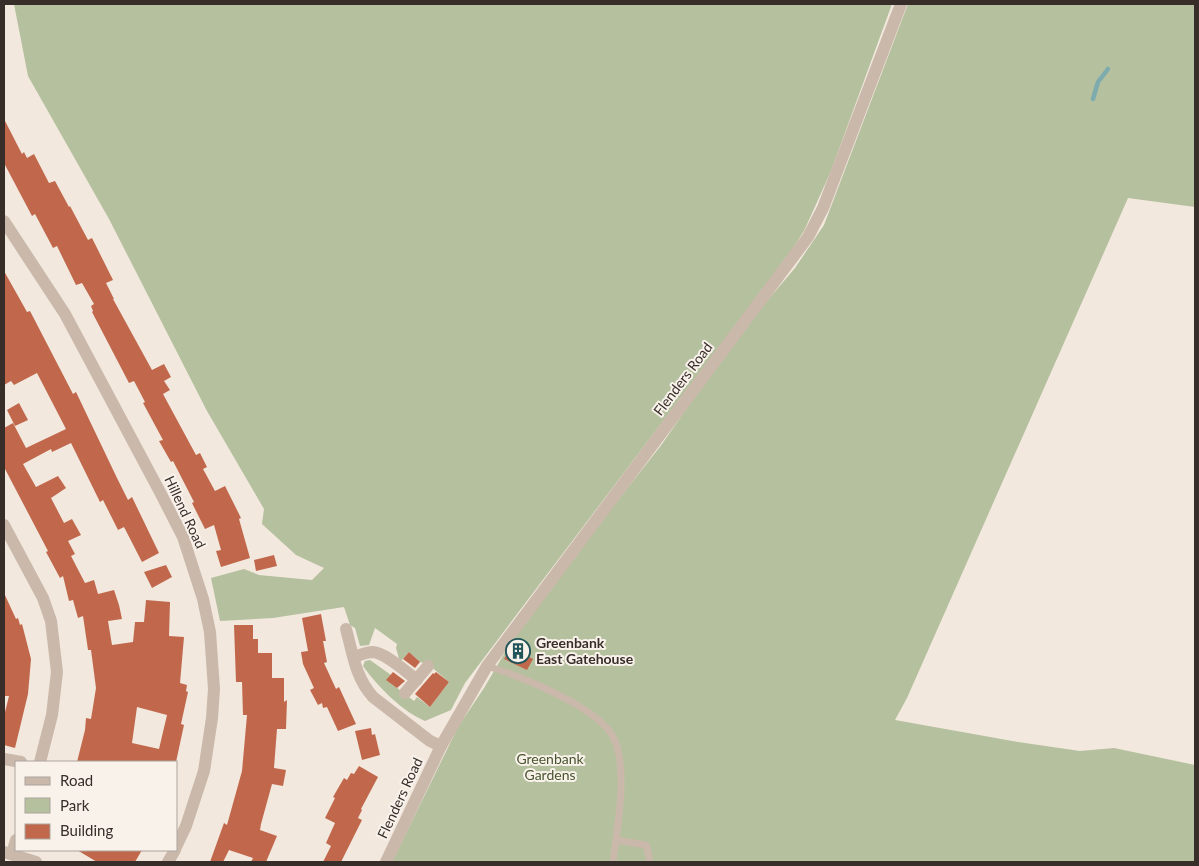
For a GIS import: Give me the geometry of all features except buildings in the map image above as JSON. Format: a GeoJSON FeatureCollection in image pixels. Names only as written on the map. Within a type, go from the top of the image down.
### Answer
{"type":"FeatureCollection","features":[{"type":"Feature","properties":{"kind":"street","name":"Flenders Road"},"geometry":{"type":"LineString","coordinates":[[386,862],[441,746],[487,666],[808,237],[823,208],[901,4]]}},
{"type":"Feature","properties":{"kind":"street","name":"Hillend Road"},"geometry":{"type":"LineString","coordinates":[[4,221],[65,314],[161,494],[183,537],[203,599],[210,632],[214,690],[212,718],[204,771],[188,819],[178,841]]}},
{"type":"Feature","properties":{"kind":"street"},"geometry":{"type":"LineString","coordinates":[[4,525],[43,598],[51,621],[57,672],[52,715],[40,761]]}},
{"type":"Feature","properties":{"kind":"street"},"geometry":{"type":"LineString","coordinates":[[346,628],[358,676],[366,689],[373,697],[430,741],[441,746]]}},
{"type":"Feature","properties":{"kind":"street"},"geometry":{"type":"LineString","coordinates":[[354,657],[375,652],[385,656],[417,680]]}},
{"type":"Feature","properties":{"kind":"street"},"geometry":{"type":"LineString","coordinates":[[406,694],[428,666]]}},
{"type":"Feature","properties":{"kind":"street"},"geometry":{"type":"LineString","coordinates":[[15,842],[8,853],[36,862]]}},
{"type":"Feature","properties":{"kind":"lane"},"geometry":{"type":"LineString","coordinates":[[487,666],[512,674],[573,702],[608,729],[616,742],[620,759],[620,800],[613,862]]}},
{"type":"Feature","properties":{"kind":"lane"},"geometry":{"type":"LineString","coordinates":[[616,840],[646,845],[649,862]]}},
{"type":"Feature","properties":{"kind":"green space"},"geometry":{"type":"Polygon","coordinates":[[[14,4],[892,4],[831,171],[804,231],[787,257],[465,683],[451,710],[425,721],[399,705],[383,690],[363,666],[365,661],[370,660],[391,675],[387,680],[414,701],[417,697],[430,707],[449,682],[428,664],[420,662],[409,652],[400,662],[396,648],[397,644],[375,628],[369,645],[360,646],[355,628],[350,625],[344,607],[273,618],[220,621],[211,578],[244,569],[259,575],[312,580],[324,568],[296,555],[262,524],[264,509],[207,411],[109,219],[28,76],[14,4]]]}},
{"type":"Feature","properties":{"kind":"green space","name":"Greenbank Gardens"},"geometry":{"type":"Polygon","coordinates":[[[908,4],[1195,4],[1195,207],[1128,198],[907,698],[895,720],[1080,751],[1114,748],[1195,765],[1195,862],[392,862],[458,727],[484,688],[524,620],[662,444],[733,341],[795,268],[824,225],[908,4]]]}},
{"type":"Feature","properties":{"kind":"waterway"},"geometry":{"type":"LineString","coordinates":[[1093,99],[1098,82],[1108,69]]}},
{"type":"Feature","properties":{"kind":"place","name":"Greenbank East Gatehouse"},"geometry":{"type":"Point","coordinates":[518,651]}}]}
